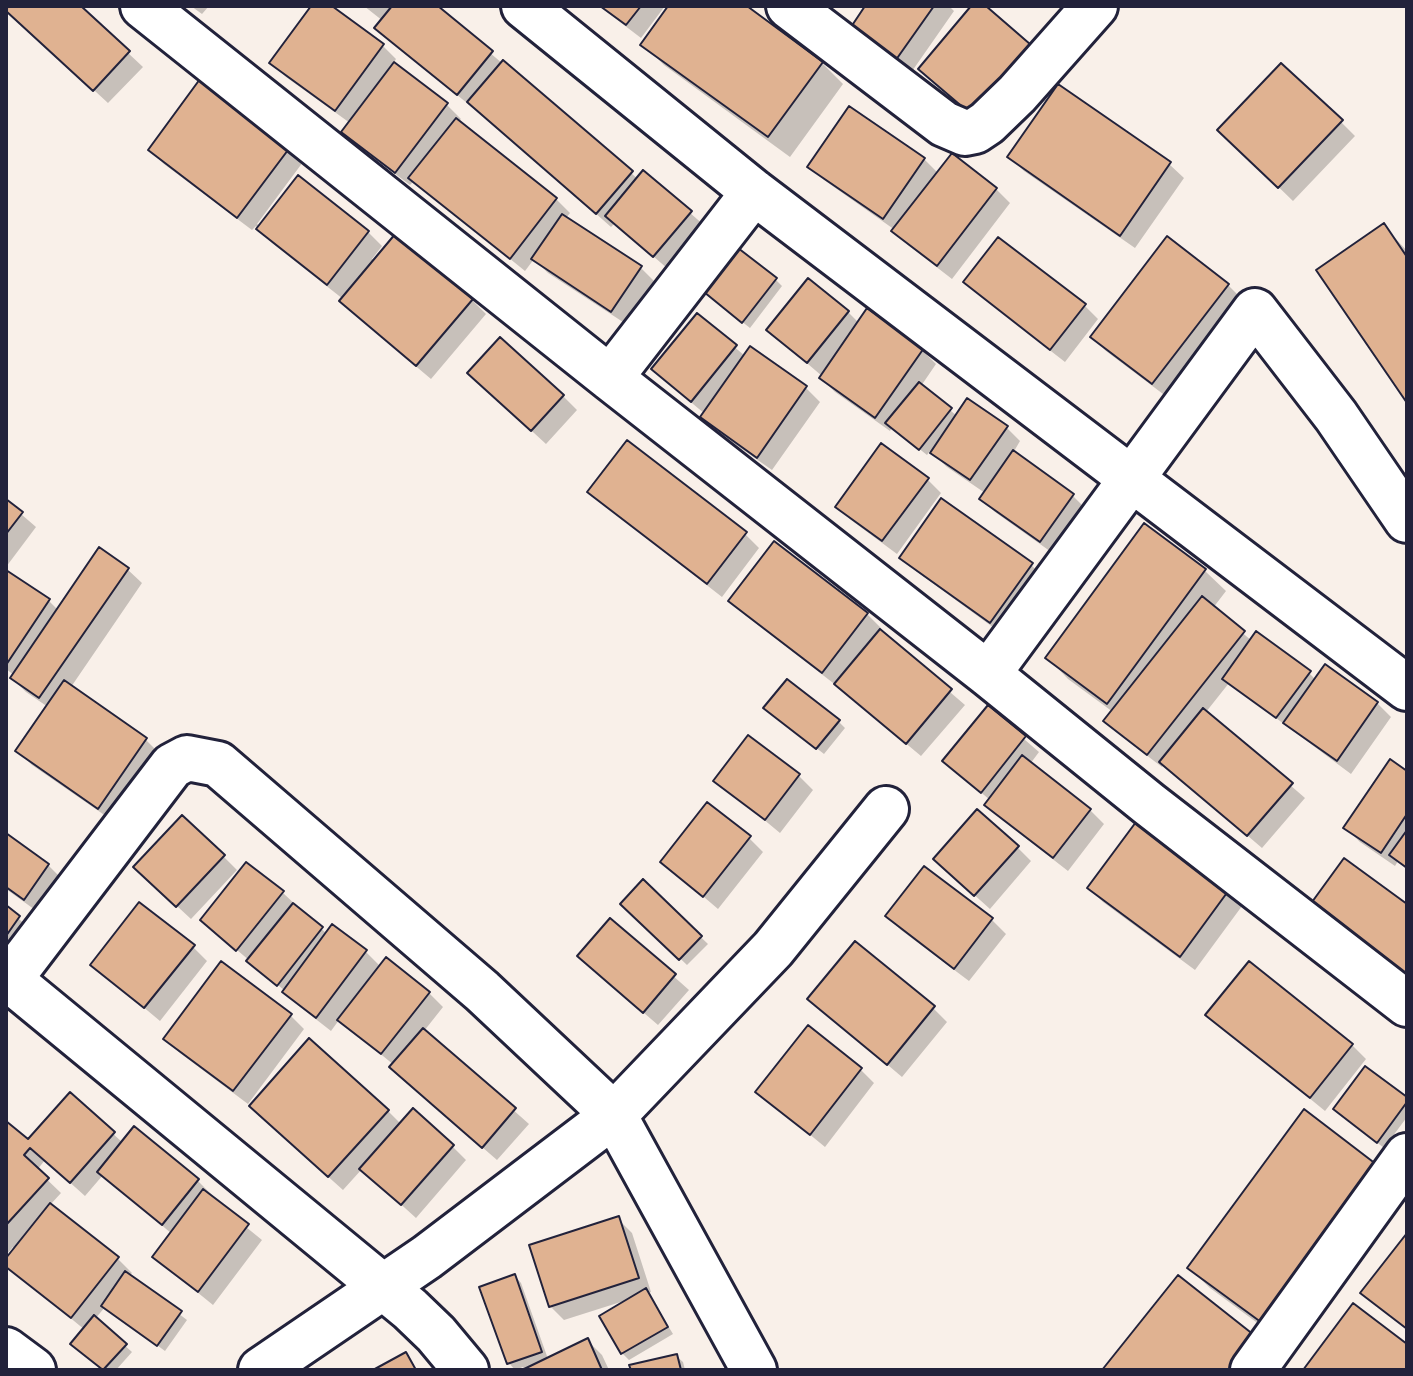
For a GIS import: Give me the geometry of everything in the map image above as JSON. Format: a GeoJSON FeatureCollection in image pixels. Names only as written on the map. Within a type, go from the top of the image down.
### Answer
{"type":"FeatureCollection","features":[{"type":"Feature","properties":{"kind":"street"},"geometry":{"type":"LineString","coordinates":[[143,6],[1149,804],[1407,1004]]}},
{"type":"Feature","properties":{"kind":"street"},"geometry":{"type":"LineString","coordinates":[[524,6],[754,192],[1407,688]]}},
{"type":"Feature","properties":{"kind":"street"},"geometry":{"type":"LineString","coordinates":[[789,6],[944,124],[965,133],[975,131],[997,114],[1095,6]]}},
{"type":"Feature","properties":{"kind":"street"},"geometry":{"type":"LineString","coordinates":[[610,378],[754,192]]}},
{"type":"Feature","properties":{"kind":"street"},"geometry":{"type":"LineString","coordinates":[[988,674],[1255,311],[1336,416],[1407,520]]}},
{"type":"Feature","properties":{"kind":"street"},"geometry":{"type":"LineString","coordinates":[[466,1370],[436,1334],[382,1287],[8,982],[172,766],[187,758],[218,764],[266,803],[482,991],[614,1115],[754,1370]]}},
{"type":"Feature","properties":{"kind":"street"},"geometry":{"type":"LineString","coordinates":[[261,1370],[427,1257],[614,1115],[773,949],[886,809]]}},
{"type":"Feature","properties":{"kind":"street"},"geometry":{"type":"LineString","coordinates":[[1253,1370],[1407,1156]]}},
{"type":"Feature","properties":{"kind":"street"},"geometry":{"type":"LineString","coordinates":[[6,1350],[33,1370]]}},
{"type":"Feature","properties":{"kind":"building"},"geometry":{"type":"Polygon","coordinates":[[[8,6],[81,6],[130,51],[93,91],[6,11],[8,6]]]}},
{"type":"Feature","properties":{"kind":"building"},"geometry":{"type":"Polygon","coordinates":[[[311,6],[332,6],[384,44],[335,111],[269,63],[311,6]]]}},
{"type":"Feature","properties":{"kind":"building"},"geometry":{"type":"Polygon","coordinates":[[[392,6],[438,6],[493,51],[457,95],[374,28],[392,6]]]}},
{"type":"Feature","properties":{"kind":"building"},"geometry":{"type":"Polygon","coordinates":[[[600,6],[641,6],[626,25],[600,6]]]}},
{"type":"Feature","properties":{"kind":"building"},"geometry":{"type":"Polygon","coordinates":[[[668,6],[747,6],[823,62],[768,137],[640,45],[668,6]]]}},
{"type":"Feature","properties":{"kind":"building"},"geometry":{"type":"Polygon","coordinates":[[[865,6],[934,6],[893,64],[847,33],[865,6]]]}},
{"type":"Feature","properties":{"kind":"building"},"geometry":{"type":"Polygon","coordinates":[[[971,6],[986,6],[1038,51],[979,121],[918,69],[971,6]]]}},
{"type":"Feature","properties":{"kind":"building"},"geometry":{"type":"Polygon","coordinates":[[[503,60],[633,171],[596,214],[467,102],[503,60]]]}},
{"type":"Feature","properties":{"kind":"building"},"geometry":{"type":"Polygon","coordinates":[[[394,62],[448,103],[395,173],[341,132],[394,62]]]}},
{"type":"Feature","properties":{"kind":"building"},"geometry":{"type":"Polygon","coordinates":[[[1281,63],[1343,120],[1278,188],[1217,130],[1281,63]]]}},
{"type":"Feature","properties":{"kind":"building"},"geometry":{"type":"Polygon","coordinates":[[[200,79],[291,146],[237,218],[148,150],[200,79]]]}},
{"type":"Feature","properties":{"kind":"building"},"geometry":{"type":"Polygon","coordinates":[[[1058,84],[1171,162],[1120,236],[1007,157],[1058,84]]]}},
{"type":"Feature","properties":{"kind":"building"},"geometry":{"type":"Polygon","coordinates":[[[849,106],[925,158],[883,219],[807,167],[849,106]]]}},
{"type":"Feature","properties":{"kind":"building"},"geometry":{"type":"Polygon","coordinates":[[[456,118],[557,198],[510,259],[408,178],[456,118]]]}},
{"type":"Feature","properties":{"kind":"building"},"geometry":{"type":"Polygon","coordinates":[[[952,153],[997,188],[937,266],[891,231],[952,153]]]}},
{"type":"Feature","properties":{"kind":"building"},"geometry":{"type":"Polygon","coordinates":[[[643,170],[692,211],[653,257],[605,216],[643,170]]]}},
{"type":"Feature","properties":{"kind":"building"},"geometry":{"type":"Polygon","coordinates":[[[298,175],[369,231],[327,285],[256,229],[298,175]]]}},
{"type":"Feature","properties":{"kind":"building"},"geometry":{"type":"Polygon","coordinates":[[[562,214],[642,266],[611,312],[531,259],[562,214]]]}},
{"type":"Feature","properties":{"kind":"building"},"geometry":{"type":"Polygon","coordinates":[[[1384,223],[1407,257],[1407,403],[1316,270],[1384,223]]]}},
{"type":"Feature","properties":{"kind":"building"},"geometry":{"type":"Polygon","coordinates":[[[396,233],[473,299],[416,366],[339,301],[396,233]]]}},
{"type":"Feature","properties":{"kind":"building"},"geometry":{"type":"Polygon","coordinates":[[[1167,236],[1229,284],[1152,384],[1090,337],[1167,236]]]}},
{"type":"Feature","properties":{"kind":"building"},"geometry":{"type":"Polygon","coordinates":[[[998,237],[1086,304],[1050,350],[963,282],[998,237]]]}},
{"type":"Feature","properties":{"kind":"building"},"geometry":{"type":"Polygon","coordinates":[[[738,248],[777,278],[742,323],[704,292],[738,248]]]}},
{"type":"Feature","properties":{"kind":"building"},"geometry":{"type":"Polygon","coordinates":[[[808,278],[849,311],[807,363],[766,330],[808,278]]]}},
{"type":"Feature","properties":{"kind":"building"},"geometry":{"type":"Polygon","coordinates":[[[867,308],[924,348],[875,418],[819,378],[867,308]]]}},
{"type":"Feature","properties":{"kind":"building"},"geometry":{"type":"Polygon","coordinates":[[[697,313],[737,345],[691,402],[651,369],[697,313]]]}},
{"type":"Feature","properties":{"kind":"building"},"geometry":{"type":"Polygon","coordinates":[[[500,337],[564,395],[531,431],[467,373],[500,337]]]}},
{"type":"Feature","properties":{"kind":"building"},"geometry":{"type":"Polygon","coordinates":[[[750,346],[807,386],[757,458],[700,417],[750,346]]]}},
{"type":"Feature","properties":{"kind":"building"},"geometry":{"type":"Polygon","coordinates":[[[919,382],[952,408],[919,450],[885,423],[919,382]]]}},
{"type":"Feature","properties":{"kind":"building"},"geometry":{"type":"Polygon","coordinates":[[[967,398],[1008,426],[970,480],[930,453],[967,398]]]}},
{"type":"Feature","properties":{"kind":"building"},"geometry":{"type":"Polygon","coordinates":[[[627,440],[747,532],[707,584],[587,492],[627,440]]]}},
{"type":"Feature","properties":{"kind":"building"},"geometry":{"type":"Polygon","coordinates":[[[881,443],[929,478],[882,541],[835,507],[881,443]]]}},
{"type":"Feature","properties":{"kind":"building"},"geometry":{"type":"Polygon","coordinates":[[[1013,450],[1074,494],[1040,542],[979,499],[1013,450]]]}},
{"type":"Feature","properties":{"kind":"building"},"geometry":{"type":"Polygon","coordinates":[[[941,498],[1033,563],[990,623],[899,558],[941,498]]]}},
{"type":"Feature","properties":{"kind":"building"},"geometry":{"type":"Polygon","coordinates":[[[6,499],[23,512],[6,534],[6,499]]]}},
{"type":"Feature","properties":{"kind":"building"},"geometry":{"type":"Polygon","coordinates":[[[1144,523],[1206,569],[1107,704],[1045,658],[1144,523]]]}},
{"type":"Feature","properties":{"kind":"building"},"geometry":{"type":"Polygon","coordinates":[[[774,541],[868,613],[822,673],[728,601],[774,541]]]}},
{"type":"Feature","properties":{"kind":"building"},"geometry":{"type":"Polygon","coordinates":[[[99,547],[129,568],[39,698],[10,678],[99,547]]]}},
{"type":"Feature","properties":{"kind":"building"},"geometry":{"type":"Polygon","coordinates":[[[6,570],[50,599],[6,665],[6,570]]]}},
{"type":"Feature","properties":{"kind":"building"},"geometry":{"type":"Polygon","coordinates":[[[1202,596],[1245,631],[1147,755],[1103,721],[1202,596]]]}},
{"type":"Feature","properties":{"kind":"building"},"geometry":{"type":"Polygon","coordinates":[[[880,629],[952,689],[906,744],[834,684],[880,629]]]}},
{"type":"Feature","properties":{"kind":"building"},"geometry":{"type":"Polygon","coordinates":[[[1256,631],[1311,671],[1276,718],[1222,679],[1256,631]]]}},
{"type":"Feature","properties":{"kind":"building"},"geometry":{"type":"Polygon","coordinates":[[[1325,664],[1378,702],[1337,761],[1283,723],[1325,664]]]}},
{"type":"Feature","properties":{"kind":"building"},"geometry":{"type":"Polygon","coordinates":[[[787,679],[840,720],[816,749],[763,708],[787,679]]]}},
{"type":"Feature","properties":{"kind":"building"},"geometry":{"type":"Polygon","coordinates":[[[64,680],[147,738],[98,809],[15,751],[64,680]]]}},
{"type":"Feature","properties":{"kind":"building"},"geometry":{"type":"Polygon","coordinates":[[[988,705],[1026,736],[981,793],[942,761],[988,705]]]}},
{"type":"Feature","properties":{"kind":"building"},"geometry":{"type":"Polygon","coordinates":[[[1203,708],[1293,783],[1247,836],[1159,762],[1203,708]]]}},
{"type":"Feature","properties":{"kind":"building"},"geometry":{"type":"Polygon","coordinates":[[[748,735],[800,774],[765,820],[713,781],[748,735]]]}},
{"type":"Feature","properties":{"kind":"building"},"geometry":{"type":"Polygon","coordinates":[[[1022,755],[1091,809],[1053,858],[984,805],[1022,755]]]}},
{"type":"Feature","properties":{"kind":"building"},"geometry":{"type":"Polygon","coordinates":[[[1390,759],[1407,771],[1407,814],[1381,853],[1343,828],[1390,759]]]}},
{"type":"Feature","properties":{"kind":"building"},"geometry":{"type":"Polygon","coordinates":[[[707,802],[751,836],[703,897],[660,862],[707,802]]]}},
{"type":"Feature","properties":{"kind":"building"},"geometry":{"type":"Polygon","coordinates":[[[977,809],[1019,846],[974,896],[933,859],[977,809]]]}},
{"type":"Feature","properties":{"kind":"building"},"geometry":{"type":"Polygon","coordinates":[[[182,815],[225,855],[176,907],[133,867],[182,815]]]}},
{"type":"Feature","properties":{"kind":"building"},"geometry":{"type":"Polygon","coordinates":[[[1136,822],[1229,890],[1180,957],[1087,888],[1136,822]]]}},
{"type":"Feature","properties":{"kind":"building"},"geometry":{"type":"Polygon","coordinates":[[[1407,830],[1407,868],[1389,855],[1407,830]]]}},
{"type":"Feature","properties":{"kind":"building"},"geometry":{"type":"Polygon","coordinates":[[[6,833],[49,864],[24,900],[6,887],[6,833]]]}},
{"type":"Feature","properties":{"kind":"building"},"geometry":{"type":"Polygon","coordinates":[[[1344,858],[1407,904],[1407,988],[1304,913],[1344,858]]]}},
{"type":"Feature","properties":{"kind":"building"},"geometry":{"type":"Polygon","coordinates":[[[246,862],[284,891],[236,951],[200,920],[246,862]]]}},
{"type":"Feature","properties":{"kind":"building"},"geometry":{"type":"Polygon","coordinates":[[[924,866],[993,918],[954,969],[885,916],[924,866]]]}},
{"type":"Feature","properties":{"kind":"building"},"geometry":{"type":"Polygon","coordinates":[[[643,879],[702,936],[679,960],[620,904],[643,879]]]}},
{"type":"Feature","properties":{"kind":"building"},"geometry":{"type":"Polygon","coordinates":[[[139,902],[195,945],[144,1008],[90,965],[139,902]]]}},
{"type":"Feature","properties":{"kind":"building"},"geometry":{"type":"Polygon","coordinates":[[[293,903],[323,927],[277,986],[246,961],[293,903]]]}},
{"type":"Feature","properties":{"kind":"building"},"geometry":{"type":"Polygon","coordinates":[[[6,905],[20,916],[6,936],[6,905]]]}},
{"type":"Feature","properties":{"kind":"building"},"geometry":{"type":"Polygon","coordinates":[[[610,918],[676,974],[643,1013],[577,956],[610,918]]]}},
{"type":"Feature","properties":{"kind":"building"},"geometry":{"type":"Polygon","coordinates":[[[332,924],[367,950],[316,1018],[282,992],[332,924]]]}},
{"type":"Feature","properties":{"kind":"building"},"geometry":{"type":"Polygon","coordinates":[[[855,941],[935,1006],[887,1065],[807,999],[855,941]]]}},
{"type":"Feature","properties":{"kind":"building"},"geometry":{"type":"Polygon","coordinates":[[[386,957],[430,992],[381,1054],[337,1020],[386,957]]]}},
{"type":"Feature","properties":{"kind":"building"},"geometry":{"type":"Polygon","coordinates":[[[221,961],[292,1014],[233,1091],[163,1039],[221,961]]]}},
{"type":"Feature","properties":{"kind":"building"},"geometry":{"type":"Polygon","coordinates":[[[1249,961],[1353,1044],[1310,1098],[1205,1015],[1249,961]]]}},
{"type":"Feature","properties":{"kind":"building"},"geometry":{"type":"Polygon","coordinates":[[[808,1025],[862,1068],[810,1135],[755,1092],[808,1025]]]}},
{"type":"Feature","properties":{"kind":"building"},"geometry":{"type":"Polygon","coordinates":[[[423,1028],[516,1108],[482,1148],[389,1067],[423,1028]]]}},
{"type":"Feature","properties":{"kind":"building"},"geometry":{"type":"Polygon","coordinates":[[[309,1038],[389,1110],[328,1177],[249,1106],[309,1038]]]}},
{"type":"Feature","properties":{"kind":"building"},"geometry":{"type":"Polygon","coordinates":[[[1365,1066],[1407,1097],[1407,1102],[1377,1143],[1333,1109],[1365,1066]]]}},
{"type":"Feature","properties":{"kind":"building"},"geometry":{"type":"Polygon","coordinates":[[[70,1092],[115,1132],[70,1183],[30,1148],[24,1155],[49,1178],[6,1225],[6,1121],[28,1139],[70,1092]]]}},
{"type":"Feature","properties":{"kind":"building"},"geometry":{"type":"Polygon","coordinates":[[[413,1108],[454,1145],[401,1205],[359,1169],[413,1108]]]}},
{"type":"Feature","properties":{"kind":"building"},"geometry":{"type":"Polygon","coordinates":[[[1304,1109],[1385,1171],[1269,1328],[1187,1268],[1304,1109]]]}},
{"type":"Feature","properties":{"kind":"building"},"geometry":{"type":"Polygon","coordinates":[[[134,1126],[199,1179],[162,1225],[97,1172],[134,1126]]]}},
{"type":"Feature","properties":{"kind":"building"},"geometry":{"type":"Polygon","coordinates":[[[203,1189],[249,1224],[198,1292],[152,1257],[203,1189]]]}},
{"type":"Feature","properties":{"kind":"building"},"geometry":{"type":"Polygon","coordinates":[[[50,1203],[119,1257],[71,1318],[6,1267],[6,1258],[50,1203]]]}},
{"type":"Feature","properties":{"kind":"building"},"geometry":{"type":"Polygon","coordinates":[[[619,1216],[639,1278],[549,1307],[529,1245],[619,1216]]]}},
{"type":"Feature","properties":{"kind":"building"},"geometry":{"type":"Polygon","coordinates":[[[1407,1233],[1407,1329],[1360,1293],[1407,1233]]]}},
{"type":"Feature","properties":{"kind":"building"},"geometry":{"type":"Polygon","coordinates":[[[125,1271],[182,1311],[157,1346],[101,1306],[125,1271]]]}},
{"type":"Feature","properties":{"kind":"building"},"geometry":{"type":"Polygon","coordinates":[[[515,1274],[542,1352],[507,1364],[479,1287],[515,1274]]]}},
{"type":"Feature","properties":{"kind":"building"},"geometry":{"type":"Polygon","coordinates":[[[1178,1275],[1259,1339],[1234,1370],[1102,1370],[1178,1275]]]}},
{"type":"Feature","properties":{"kind":"building"},"geometry":{"type":"Polygon","coordinates":[[[646,1288],[668,1327],[621,1354],[599,1316],[646,1288]]]}},
{"type":"Feature","properties":{"kind":"building"},"geometry":{"type":"Polygon","coordinates":[[[1353,1303],[1407,1344],[1407,1370],[1303,1370],[1353,1303]]]}},
{"type":"Feature","properties":{"kind":"building"},"geometry":{"type":"Polygon","coordinates":[[[94,1315],[127,1344],[103,1370],[70,1344],[94,1315]]]}},
{"type":"Feature","properties":{"kind":"building"},"geometry":{"type":"Polygon","coordinates":[[[588,1338],[602,1370],[522,1370],[588,1338]]]}},
{"type":"Feature","properties":{"kind":"building"},"geometry":{"type":"Polygon","coordinates":[[[406,1352],[416,1370],[373,1370],[406,1352]]]}},
{"type":"Feature","properties":{"kind":"building"},"geometry":{"type":"Polygon","coordinates":[[[677,1354],[681,1370],[631,1370],[629,1365],[677,1354]]]}}]}
